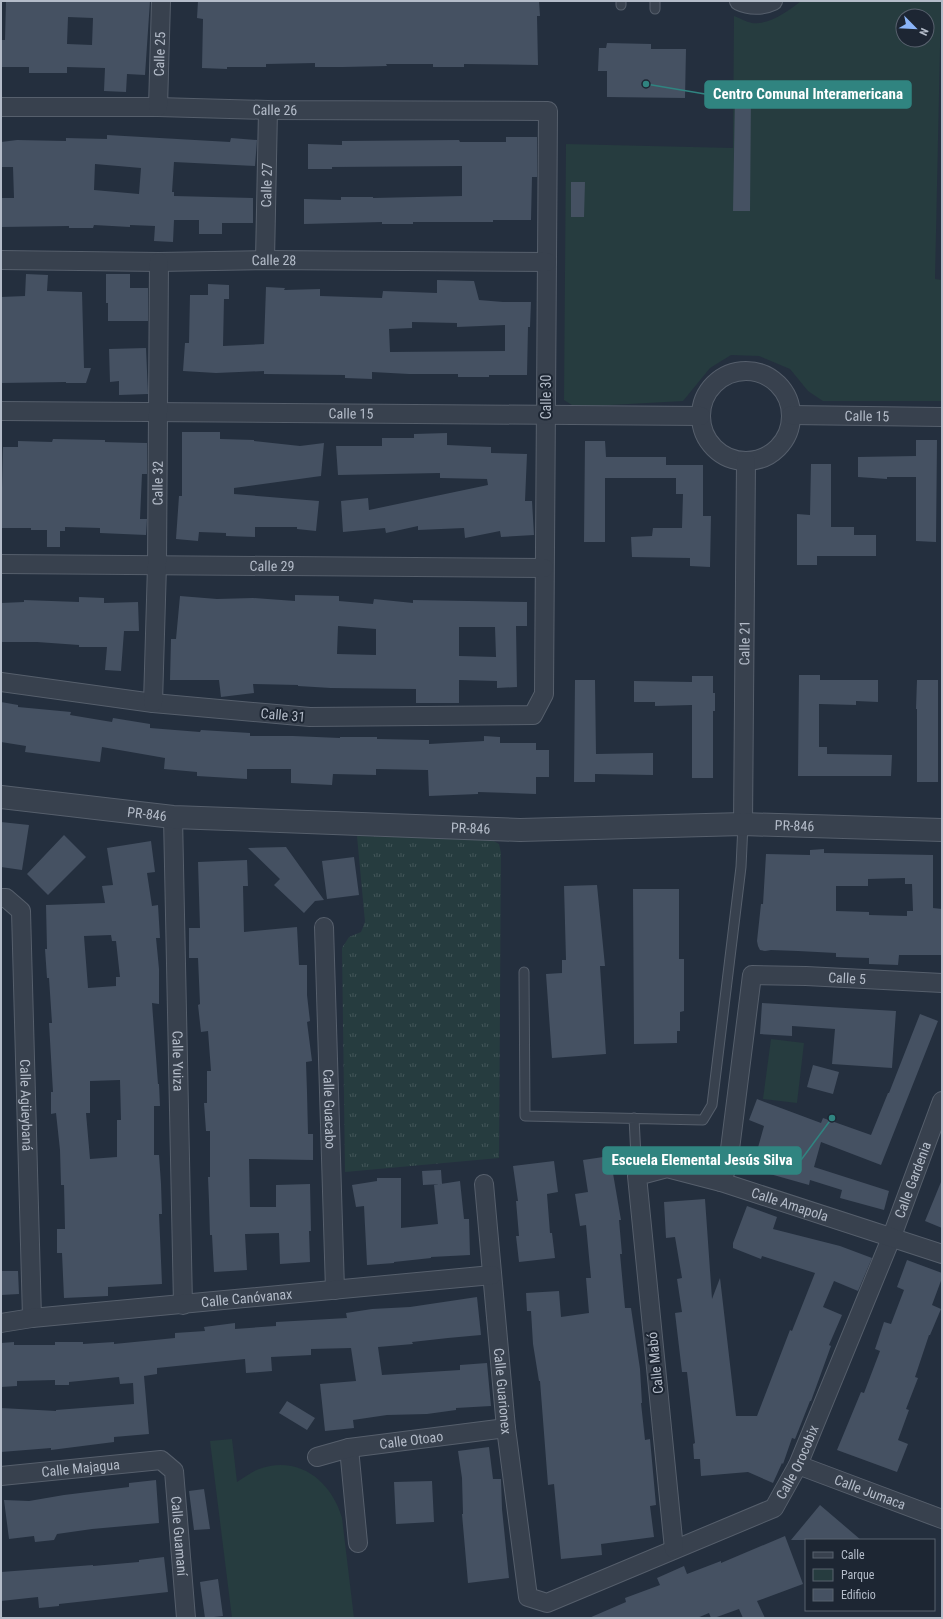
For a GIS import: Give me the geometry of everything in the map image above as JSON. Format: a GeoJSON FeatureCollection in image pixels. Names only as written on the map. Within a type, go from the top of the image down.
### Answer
{"type":"FeatureCollection","features":[{"type":"Feature","properties":{"kind":"street","name":"Calle 25"},"geometry":{"type":"LineString","coordinates":[[158,107],[161,1]]}},
{"type":"Feature","properties":{"kind":"street"},"geometry":{"type":"LineString","coordinates":[[739,1],[745,4],[765,4],[773,1]]}},
{"type":"Feature","properties":{"kind":"street","name":"Calle 26"},"geometry":{"type":"LineString","coordinates":[[1,107],[548,111]]}},
{"type":"Feature","properties":{"kind":"street","name":"Calle 27"},"geometry":{"type":"LineString","coordinates":[[265,260],[268,110]]}},
{"type":"Feature","properties":{"kind":"street","name":"Calle 30"},"geometry":{"type":"LineString","coordinates":[[544,683],[548,111]]}},
{"type":"Feature","properties":{"kind":"street","name":"Calle 28"},"geometry":{"type":"LineString","coordinates":[[1,260],[159,262],[265,260],[547,262]]}},
{"type":"Feature","properties":{"kind":"street","name":"Calle 32"},"geometry":{"type":"LineString","coordinates":[[152,703],[157,565],[159,262]]}},
{"type":"Feature","properties":{"kind":"street"},"geometry":{"type":"LineString","coordinates":[[738,371],[754,371],[768,377],[780,387],[788,400],[791,415],[788,433],[778,448],[763,458],[746,461],[732,459],[719,452],[709,442],[703,430],[701,416],[704,400],[712,387],[724,377],[738,371]]}},
{"type":"Feature","properties":{"kind":"street","name":"Calle 15"},"geometry":{"type":"LineString","coordinates":[[1,411],[701,416]]}},
{"type":"Feature","properties":{"kind":"street","name":"Calle 15"},"geometry":{"type":"LineString","coordinates":[[791,415],[942,417]]}},
{"type":"Feature","properties":{"kind":"street","name":"Calle 21"},"geometry":{"type":"LineString","coordinates":[[743,824],[746,461]]}},
{"type":"Feature","properties":{"kind":"street","name":"Calle 29"},"geometry":{"type":"LineString","coordinates":[[1,564],[544,568]]}},
{"type":"Feature","properties":{"kind":"street","name":"Calle 31"},"geometry":{"type":"LineString","coordinates":[[1,682],[152,703],[310,717],[533,715],[544,694],[544,683]]}},
{"type":"Feature","properties":{"kind":"street","name":"PR-846"},"geometry":{"type":"LineString","coordinates":[[1,797],[173,817],[520,830],[743,824],[942,830]]}},
{"type":"Feature","properties":{"kind":"street","name":"Calle Yuiza"},"geometry":{"type":"LineString","coordinates":[[173,817],[183,1305]]}},
{"type":"Feature","properties":{"kind":"street","name":"Calle Agüeybaná"},"geometry":{"type":"LineString","coordinates":[[4,898],[20,911],[32,1318]]}},
{"type":"Feature","properties":{"kind":"street","name":"Calle Guacabo"},"geometry":{"type":"LineString","coordinates":[[324,927],[335,1290]]}},
{"type":"Feature","properties":{"kind":"street","name":"Calle 5"},"geometry":{"type":"LineString","coordinates":[[721,1182],[728,1165],[752,975],[806,976],[942,983]]}},
{"type":"Feature","properties":{"kind":"street","name":"Calle Gardenia"},"geometry":{"type":"LineString","coordinates":[[892,1236],[942,1101]]}},
{"type":"Feature","properties":{"kind":"street","name":"Calle Amapola"},"geometry":{"type":"LineString","coordinates":[[637,1176],[667,1168],[721,1182],[892,1236],[942,1254]]}},
{"type":"Feature","properties":{"kind":"street","name":"Calle Mabó"},"geometry":{"type":"LineString","coordinates":[[637,1176],[674,1549]]}},
{"type":"Feature","properties":{"kind":"street","name":"Calle Guarionex"},"geometry":{"type":"LineString","coordinates":[[484,1184],[506,1428],[528,1597]]}},
{"type":"Feature","properties":{"kind":"street","name":"Calle Orocobix"},"geometry":{"type":"LineString","coordinates":[[528,1597],[547,1603],[774,1508],[798,1465],[892,1236]]}},
{"type":"Feature","properties":{"kind":"street","name":"Calle Canóvanax"},"geometry":{"type":"LineString","coordinates":[[1,1323],[32,1318],[492,1275]]}},
{"type":"Feature","properties":{"kind":"street","name":"Calle Otoao"},"geometry":{"type":"LineString","coordinates":[[317,1457],[349,1448],[506,1428]]}},
{"type":"Feature","properties":{"kind":"street"},"geometry":{"type":"LineString","coordinates":[[349,1448],[358,1543]]}},
{"type":"Feature","properties":{"kind":"street","name":"Calle Majagua"},"geometry":{"type":"LineString","coordinates":[[1,1476],[161,1460]]}},
{"type":"Feature","properties":{"kind":"street","name":"Calle Guamaní"},"geometry":{"type":"LineString","coordinates":[[161,1460],[174,1471],[184,1618]]}},
{"type":"Feature","properties":{"kind":"street","name":"Calle Jumaca"},"geometry":{"type":"LineString","coordinates":[[798,1465],[942,1519]]}},
{"type":"Feature","properties":{"kind":"lane"},"geometry":{"type":"LineString","coordinates":[[524,972],[525,1116],[703,1120],[712,1105],[741,867],[743,824]]}},
{"type":"Feature","properties":{"kind":"lane"},"geometry":{"type":"LineString","coordinates":[[634,1118],[637,1176]]}},
{"type":"Feature","properties":{"kind":"green space"},"geometry":{"type":"Polygon","coordinates":[[[801,1],[941,1],[935,279],[942,280],[942,401],[823,401],[808,391],[790,369],[759,356],[731,355],[710,368],[683,401],[575,407],[564,400],[566,144],[733,148],[734,16],[752,23],[759,23],[772,20],[785,13],[801,1]]]}},
{"type":"Feature","properties":{"kind":"green space"},"geometry":{"type":"Polygon","coordinates":[[[357,836],[490,839],[499,844],[501,853],[499,1158],[345,1172],[342,948],[349,937],[361,932],[365,922],[357,836]]]}},
{"type":"Feature","properties":{"kind":"green space"},"geometry":{"type":"Polygon","coordinates":[[[771,1039],[804,1043],[797,1103],[763,1099],[771,1039]]]}},
{"type":"Feature","properties":{"kind":"green space"},"geometry":{"type":"Polygon","coordinates":[[[232,1439],[237,1482],[259,1469],[287,1465],[300,1468],[311,1474],[330,1492],[337,1504],[342,1518],[354,1618],[232,1618],[210,1441],[232,1439]]]}},
{"type":"Feature","properties":{"kind":"building"},"geometry":{"type":"Polygon","coordinates":[[[6,1],[150,1],[145,75],[127,74],[126,92],[104,91],[105,68],[67,67],[67,73],[29,73],[29,67],[1,67],[1,40],[5,40],[6,1]],[[68,17],[67,44],[92,45],[93,18],[68,17]]]}},
{"type":"Feature","properties":{"kind":"building"},"geometry":{"type":"Polygon","coordinates":[[[198,1],[539,1],[540,16],[537,16],[538,65],[464,64],[464,67],[433,67],[433,64],[386,64],[387,66],[315,67],[315,63],[266,64],[266,67],[227,67],[227,69],[202,68],[203,19],[197,18],[198,1]]]}},
{"type":"Feature","properties":{"kind":"building"},"geometry":{"type":"Polygon","coordinates":[[[607,43],[651,44],[651,49],[686,49],[685,98],[607,97],[607,71],[598,71],[599,48],[606,48],[607,43]]]}},
{"type":"Feature","properties":{"kind":"building"},"geometry":{"type":"Polygon","coordinates":[[[735,96],[751,96],[750,211],[733,211],[735,96]]]}},
{"type":"Feature","properties":{"kind":"building"},"geometry":{"type":"Polygon","coordinates":[[[107,135],[230,142],[231,138],[257,140],[255,166],[174,162],[172,192],[174,192],[174,196],[253,198],[253,223],[222,223],[222,234],[199,234],[199,220],[174,220],[173,242],[154,241],[155,226],[130,225],[130,227],[94,225],[93,228],[69,228],[69,226],[1,227],[1,198],[14,198],[13,167],[1,167],[1,142],[17,140],[66,141],[66,138],[107,139],[107,135]],[[95,164],[94,190],[139,194],[141,168],[95,164]]]}},
{"type":"Feature","properties":{"kind":"building"},"geometry":{"type":"Polygon","coordinates":[[[506,137],[537,137],[537,177],[532,177],[531,220],[493,220],[493,222],[413,222],[413,224],[382,224],[382,222],[304,224],[304,199],[341,200],[341,197],[373,198],[462,196],[462,166],[332,167],[332,169],[308,169],[308,144],[342,145],[342,141],[459,140],[460,142],[506,142],[506,137]]]}},
{"type":"Feature","properties":{"kind":"building"},"geometry":{"type":"Polygon","coordinates":[[[571,182],[585,182],[584,217],[571,217],[571,182]]]}},
{"type":"Feature","properties":{"kind":"building"},"geometry":{"type":"Polygon","coordinates":[[[26,274],[48,275],[47,291],[82,292],[84,368],[91,368],[86,383],[1,383],[1,297],[25,296],[26,274]]]}},
{"type":"Feature","properties":{"kind":"building"},"geometry":{"type":"Polygon","coordinates":[[[106,274],[130,274],[130,288],[148,288],[148,321],[108,321],[108,303],[106,303],[106,274]]]}},
{"type":"Feature","properties":{"kind":"building"},"geometry":{"type":"Polygon","coordinates":[[[437,280],[474,281],[479,300],[531,302],[530,327],[528,327],[527,375],[458,377],[458,374],[372,372],[372,379],[345,378],[345,375],[264,374],[264,371],[216,373],[183,371],[185,343],[189,343],[190,295],[208,295],[208,284],[229,285],[229,299],[224,299],[223,346],[264,344],[266,287],[285,288],[284,290],[320,289],[320,296],[382,298],[383,291],[437,293],[437,280]],[[412,322],[412,328],[389,329],[390,352],[505,351],[505,325],[457,327],[457,323],[412,322]]]}},
{"type":"Feature","properties":{"kind":"building"},"geometry":{"type":"Polygon","coordinates":[[[146,348],[148,394],[119,395],[119,381],[110,382],[109,349],[146,348]]]}},
{"type":"Feature","properties":{"kind":"building"},"geometry":{"type":"Polygon","coordinates":[[[182,432],[220,432],[220,439],[254,440],[300,446],[324,443],[321,476],[234,488],[234,494],[319,501],[316,531],[297,529],[297,527],[255,527],[255,537],[226,536],[226,533],[199,532],[198,541],[176,539],[179,496],[182,496],[182,432]]]}},
{"type":"Feature","properties":{"kind":"building"},"geometry":{"type":"Polygon","coordinates":[[[447,433],[447,445],[491,447],[491,453],[527,454],[525,501],[532,501],[534,535],[501,537],[500,531],[465,538],[464,528],[418,530],[418,526],[386,533],[385,528],[343,532],[341,501],[368,498],[369,510],[488,485],[487,479],[440,478],[440,473],[338,475],[336,446],[382,446],[382,438],[414,438],[414,434],[447,433]]]}},
{"type":"Feature","properties":{"kind":"building"},"geometry":{"type":"Polygon","coordinates":[[[53,439],[105,440],[105,442],[147,443],[147,474],[142,474],[140,519],[147,519],[146,535],[100,533],[100,528],[65,527],[65,531],[60,531],[60,547],[47,547],[47,530],[31,530],[31,528],[1,528],[3,447],[18,447],[18,441],[52,442],[53,439]]]}},
{"type":"Feature","properties":{"kind":"building"},"geometry":{"type":"Polygon","coordinates":[[[916,440],[937,440],[936,542],[916,541],[916,477],[887,477],[887,479],[858,477],[858,457],[916,456],[916,440]]]}},
{"type":"Feature","properties":{"kind":"building"},"geometry":{"type":"Polygon","coordinates":[[[585,441],[605,441],[606,457],[666,457],[666,465],[703,465],[703,516],[711,516],[710,567],[690,566],[690,558],[632,557],[631,537],[652,536],[653,528],[682,528],[683,494],[676,494],[676,478],[605,478],[605,542],[584,542],[585,441]]]}},
{"type":"Feature","properties":{"kind":"building"},"geometry":{"type":"Polygon","coordinates":[[[811,464],[831,464],[831,527],[854,527],[854,535],[876,535],[876,556],[817,556],[817,565],[797,565],[797,514],[810,515],[811,464]]]}},
{"type":"Feature","properties":{"kind":"building"},"geometry":{"type":"Polygon","coordinates":[[[295,595],[339,596],[339,601],[373,604],[374,599],[413,603],[413,600],[527,602],[527,626],[516,626],[517,687],[497,688],[497,681],[459,680],[459,703],[416,703],[416,689],[331,688],[298,685],[253,684],[254,693],[221,697],[219,680],[170,680],[171,639],[176,639],[180,596],[217,599],[253,598],[295,601],[295,595]],[[338,626],[337,654],[376,655],[376,629],[338,626]],[[459,627],[459,656],[496,657],[495,627],[459,627]]]}},
{"type":"Feature","properties":{"kind":"building"},"geometry":{"type":"Polygon","coordinates":[[[79,597],[104,598],[104,603],[138,602],[139,631],[124,631],[121,671],[105,670],[107,647],[79,647],[79,645],[37,642],[1,642],[1,603],[24,602],[24,600],[79,602],[79,597]]]}},
{"type":"Feature","properties":{"kind":"building"},"geometry":{"type":"Polygon","coordinates":[[[799,675],[820,675],[820,680],[878,680],[878,702],[856,701],[856,705],[819,704],[819,747],[827,747],[827,754],[892,755],[891,776],[798,776],[799,675]]]}},
{"type":"Feature","properties":{"kind":"building"},"geometry":{"type":"Polygon","coordinates":[[[692,676],[713,676],[715,711],[713,711],[713,778],[692,778],[692,705],[655,706],[655,702],[634,702],[634,681],[692,682],[692,676]]]}},
{"type":"Feature","properties":{"kind":"building"},"geometry":{"type":"Polygon","coordinates":[[[575,680],[595,680],[596,754],[653,753],[653,775],[595,774],[595,782],[574,782],[575,680]]]}},
{"type":"Feature","properties":{"kind":"building"},"geometry":{"type":"Polygon","coordinates":[[[917,680],[938,680],[938,782],[917,782],[917,680]]]}},
{"type":"Feature","properties":{"kind":"building"},"geometry":{"type":"Polygon","coordinates":[[[1,702],[18,705],[18,707],[71,712],[70,715],[112,722],[113,718],[150,724],[150,728],[200,732],[201,730],[250,733],[250,736],[340,738],[377,737],[377,739],[429,740],[429,744],[484,741],[484,736],[500,737],[500,743],[536,743],[536,750],[549,750],[549,777],[536,777],[536,794],[478,792],[478,794],[429,796],[428,770],[376,769],[376,775],[333,774],[332,785],[291,783],[291,769],[247,769],[247,779],[197,776],[197,772],[164,769],[165,758],[102,747],[100,762],[25,752],[26,746],[1,742],[1,702]]]}},
{"type":"Feature","properties":{"kind":"building"},"geometry":{"type":"Polygon","coordinates":[[[1,822],[29,825],[22,870],[1,867],[1,822]]]}},
{"type":"Feature","properties":{"kind":"building"},"geometry":{"type":"Polygon","coordinates":[[[64,835],[86,857],[48,895],[27,874],[64,835]]]}},
{"type":"Feature","properties":{"kind":"building"},"geometry":{"type":"Polygon","coordinates":[[[151,841],[155,872],[147,873],[152,906],[158,905],[160,938],[156,938],[159,969],[159,1004],[152,1003],[160,1106],[154,1106],[154,1155],[159,1155],[161,1184],[162,1214],[159,1214],[162,1284],[108,1287],[108,1296],[64,1298],[62,1253],[57,1253],[57,1229],[65,1229],[64,1185],[61,1185],[60,1150],[56,1113],[51,1114],[51,1092],[53,1092],[49,1023],[52,1023],[49,978],[47,978],[45,949],[47,949],[46,905],[105,903],[102,886],[113,885],[107,848],[151,841]],[[111,935],[84,936],[88,988],[116,986],[116,977],[120,977],[116,941],[112,941],[111,935]],[[120,1080],[90,1081],[90,1113],[86,1113],[90,1159],[117,1157],[117,1120],[121,1120],[120,1080]]]}},
{"type":"Feature","properties":{"kind":"building"},"geometry":{"type":"Polygon","coordinates":[[[286,847],[324,900],[315,901],[304,913],[274,885],[280,879],[248,848],[286,847]]]}},
{"type":"Feature","properties":{"kind":"building"},"geometry":{"type":"Polygon","coordinates":[[[824,849],[824,853],[933,855],[933,908],[942,909],[942,955],[899,955],[898,965],[869,964],[869,958],[836,957],[836,953],[760,950],[757,941],[761,904],[763,904],[766,854],[810,855],[810,850],[824,849]],[[905,878],[868,879],[868,886],[836,886],[836,911],[869,912],[869,915],[907,916],[907,911],[913,911],[912,884],[905,884],[905,878]]]}},
{"type":"Feature","properties":{"kind":"building"},"geometry":{"type":"Polygon","coordinates":[[[354,857],[359,895],[327,899],[322,861],[354,857]]]}},
{"type":"Feature","properties":{"kind":"building"},"geometry":{"type":"Polygon","coordinates":[[[247,860],[248,886],[243,886],[244,932],[297,927],[299,965],[307,965],[307,995],[310,1021],[307,1022],[312,1061],[306,1062],[308,1134],[313,1134],[313,1160],[249,1159],[250,1207],[276,1207],[276,1185],[310,1184],[310,1262],[280,1264],[279,1233],[245,1234],[247,1270],[214,1272],[212,1235],[210,1235],[208,1177],[210,1177],[210,1131],[206,1131],[204,1103],[207,1103],[207,1071],[211,1071],[208,1031],[201,1032],[198,1005],[200,1004],[198,958],[189,958],[189,928],[200,928],[198,862],[247,860]]]}},
{"type":"Feature","properties":{"kind":"building"},"geometry":{"type":"Polygon","coordinates":[[[597,885],[605,966],[600,966],[606,1054],[552,1058],[546,974],[562,973],[562,960],[566,960],[564,886],[597,885]]]}},
{"type":"Feature","properties":{"kind":"building"},"geometry":{"type":"Polygon","coordinates":[[[633,889],[679,889],[679,959],[684,959],[684,1011],[680,1012],[680,1031],[677,1031],[677,1043],[634,1044],[633,889]]]}},
{"type":"Feature","properties":{"kind":"building"},"geometry":{"type":"Polygon","coordinates":[[[762,1003],[896,1011],[892,1068],[832,1064],[835,1029],[792,1026],[792,1036],[760,1034],[762,1003]]]}},
{"type":"Feature","properties":{"kind":"building"},"geometry":{"type":"Polygon","coordinates":[[[920,1014],[938,1021],[881,1165],[821,1142],[814,1167],[889,1191],[884,1210],[840,1198],[842,1190],[810,1180],[809,1185],[752,1169],[764,1126],[749,1120],[757,1099],[821,1123],[823,1118],[871,1135],[920,1014]]]}},
{"type":"Feature","properties":{"kind":"building"},"geometry":{"type":"Polygon","coordinates":[[[813,1065],[839,1072],[833,1094],[807,1087],[813,1065]]]}},
{"type":"Feature","properties":{"kind":"building"},"geometry":{"type":"Polygon","coordinates":[[[610,1156],[621,1220],[619,1220],[622,1254],[620,1254],[625,1308],[631,1308],[640,1369],[641,1403],[645,1440],[650,1439],[656,1505],[650,1506],[654,1537],[601,1544],[602,1555],[561,1559],[554,1484],[548,1485],[540,1381],[533,1344],[531,1311],[527,1311],[526,1293],[559,1291],[561,1317],[589,1313],[586,1278],[591,1278],[586,1225],[580,1226],[575,1194],[588,1192],[583,1160],[610,1156]]]}},
{"type":"Feature","properties":{"kind":"building"},"geometry":{"type":"Polygon","coordinates":[[[554,1161],[558,1192],[547,1194],[550,1233],[552,1233],[555,1258],[519,1262],[516,1236],[519,1236],[516,1201],[518,1201],[513,1166],[554,1161]]]}},
{"type":"Feature","properties":{"kind":"building"},"geometry":{"type":"Polygon","coordinates":[[[441,1170],[442,1184],[423,1185],[422,1171],[441,1170]]]}},
{"type":"Feature","properties":{"kind":"building"},"geometry":{"type":"Polygon","coordinates":[[[377,1178],[401,1178],[401,1228],[438,1224],[434,1185],[460,1181],[464,1219],[469,1219],[470,1255],[431,1257],[394,1263],[367,1265],[364,1206],[356,1207],[352,1185],[377,1181],[377,1178]]]}},
{"type":"Feature","properties":{"kind":"building"},"geometry":{"type":"Polygon","coordinates":[[[942,1182],[942,1228],[925,1221],[942,1182]]]}},
{"type":"Feature","properties":{"kind":"building"},"geometry":{"type":"Polygon","coordinates":[[[705,1199],[712,1299],[720,1278],[736,1416],[757,1416],[790,1330],[792,1331],[815,1273],[762,1256],[761,1259],[733,1248],[733,1243],[747,1206],[777,1217],[773,1229],[840,1246],[872,1258],[858,1291],[834,1281],[823,1307],[842,1315],[829,1345],[831,1346],[811,1401],[795,1439],[792,1438],[783,1464],[782,1463],[773,1483],[748,1472],[701,1476],[700,1459],[694,1459],[693,1444],[695,1443],[687,1372],[682,1372],[675,1313],[682,1312],[677,1279],[682,1278],[675,1237],[666,1238],[664,1202],[705,1199]]]}},
{"type":"Feature","properties":{"kind":"building"},"geometry":{"type":"Polygon","coordinates":[[[907,1260],[942,1273],[942,1278],[932,1305],[941,1309],[929,1335],[915,1377],[918,1378],[906,1409],[909,1410],[898,1440],[908,1444],[897,1472],[837,1450],[861,1392],[864,1393],[880,1351],[875,1349],[884,1322],[891,1324],[904,1290],[897,1287],[907,1260]]]}},
{"type":"Feature","properties":{"kind":"building"},"geometry":{"type":"Polygon","coordinates":[[[1,1271],[18,1271],[19,1294],[1,1295],[1,1271]]]}},
{"type":"Feature","properties":{"kind":"building"},"geometry":{"type":"Polygon","coordinates":[[[477,1297],[481,1335],[378,1347],[382,1375],[460,1370],[460,1365],[487,1363],[491,1406],[456,1408],[456,1410],[427,1414],[387,1415],[353,1420],[354,1428],[325,1431],[320,1384],[356,1381],[351,1348],[311,1349],[311,1355],[271,1357],[272,1371],[246,1373],[245,1359],[157,1368],[157,1374],[144,1376],[149,1434],[114,1437],[114,1442],[51,1450],[51,1448],[1,1452],[1,1408],[56,1411],[134,1404],[133,1383],[120,1384],[119,1377],[69,1382],[69,1385],[55,1385],[55,1380],[17,1381],[17,1386],[1,1387],[1,1343],[14,1342],[14,1345],[55,1345],[55,1342],[83,1342],[83,1344],[114,1342],[114,1344],[175,1338],[175,1333],[205,1331],[204,1327],[235,1323],[235,1329],[276,1326],[276,1322],[347,1318],[346,1313],[372,1309],[410,1307],[477,1297]]]}},
{"type":"Feature","properties":{"kind":"building"},"geometry":{"type":"Polygon","coordinates":[[[287,1401],[315,1418],[307,1430],[279,1413],[287,1401]]]}},
{"type":"Feature","properties":{"kind":"building"},"geometry":{"type":"Polygon","coordinates":[[[489,1447],[493,1479],[501,1479],[502,1509],[509,1578],[468,1583],[462,1514],[462,1478],[458,1451],[489,1447]]]}},
{"type":"Feature","properties":{"kind":"building"},"geometry":{"type":"Polygon","coordinates":[[[156,1480],[159,1523],[92,1529],[57,1534],[54,1540],[35,1542],[34,1536],[9,1539],[4,1500],[29,1501],[129,1487],[129,1483],[156,1480]]]}},
{"type":"Feature","properties":{"kind":"building"},"geometry":{"type":"Polygon","coordinates":[[[432,1481],[434,1522],[396,1524],[394,1482],[432,1481]]]}},
{"type":"Feature","properties":{"kind":"building"},"geometry":{"type":"Polygon","coordinates":[[[204,1489],[210,1529],[194,1530],[189,1491],[204,1489]]]}},
{"type":"Feature","properties":{"kind":"building"},"geometry":{"type":"Polygon","coordinates":[[[820,1505],[860,1539],[805,1539],[791,1540],[820,1505]]]}},
{"type":"Feature","properties":{"kind":"building"},"geometry":{"type":"Polygon","coordinates":[[[785,1536],[803,1584],[757,1601],[765,1618],[743,1618],[739,1609],[714,1618],[711,1618],[709,1613],[697,1618],[589,1618],[626,1602],[625,1598],[660,1585],[657,1578],[684,1566],[687,1574],[721,1561],[721,1563],[785,1536]]]}},
{"type":"Feature","properties":{"kind":"building"},"geometry":{"type":"Polygon","coordinates":[[[164,1557],[168,1592],[59,1604],[59,1606],[39,1608],[38,1597],[1,1601],[1,1572],[139,1562],[139,1560],[164,1557]]]}},
{"type":"Feature","properties":{"kind":"building"},"geometry":{"type":"Polygon","coordinates":[[[218,1579],[223,1616],[205,1618],[200,1582],[218,1579]]]}},
{"type":"Feature","properties":{"kind":"place","name":"Centro Comunal Interamericana"},"geometry":{"type":"Point","coordinates":[646,84]}},
{"type":"Feature","properties":{"kind":"place","name":"Escuela Elemental Jesús Silva"},"geometry":{"type":"Point","coordinates":[832,1118]}}]}
